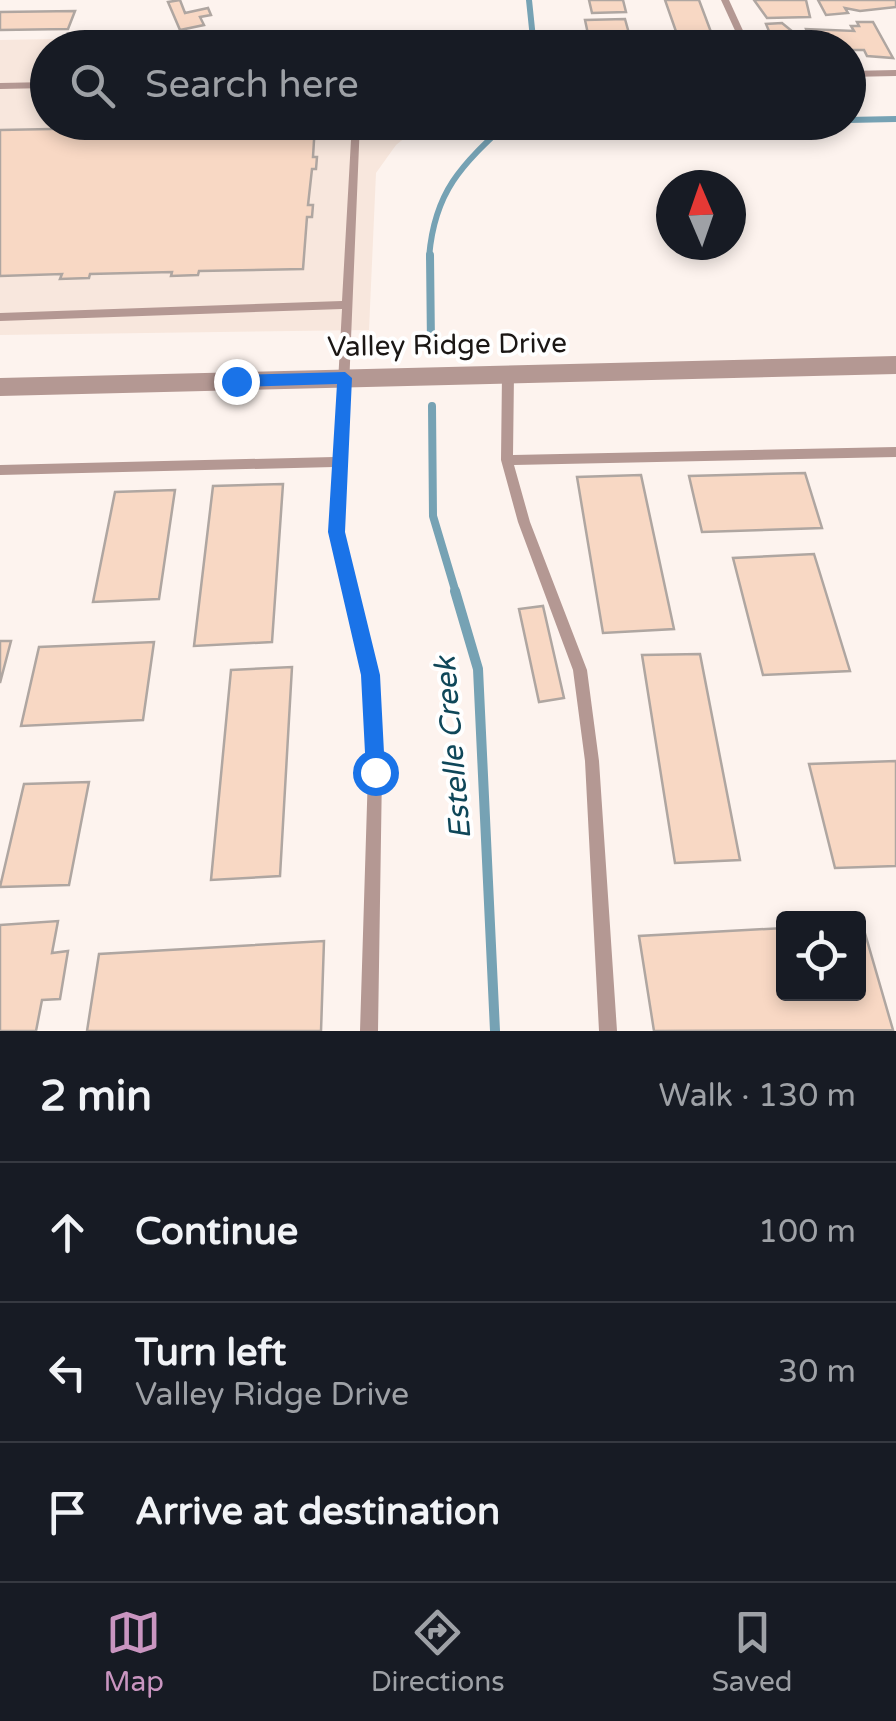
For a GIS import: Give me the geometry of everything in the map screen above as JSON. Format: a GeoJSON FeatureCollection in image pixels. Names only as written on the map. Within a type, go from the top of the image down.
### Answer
{"type":"FeatureCollection","features":[{"type":"Feature","properties":{"kind":"street","name":"Valley Ridge Drive"},"geometry":{"type":"LineString","coordinates":[[0,387],[896,364]]}},
{"type":"Feature","properties":{"kind":"lane"},"geometry":{"type":"LineString","coordinates":[[725,0],[739,30]]}},
{"type":"Feature","properties":{"kind":"lane"},"geometry":{"type":"LineString","coordinates":[[866,74],[896,73]]}},
{"type":"Feature","properties":{"kind":"lane"},"geometry":{"type":"LineString","coordinates":[[0,86],[30,85]]}},
{"type":"Feature","properties":{"kind":"lane"},"geometry":{"type":"LineString","coordinates":[[355,140],[336,532],[372,694],[375,772],[369,1031]]}},
{"type":"Feature","properties":{"kind":"lane"},"geometry":{"type":"LineString","coordinates":[[0,317],[345,305]]}},
{"type":"Feature","properties":{"kind":"lane"},"geometry":{"type":"LineString","coordinates":[[508,374],[507,460],[524,522],[580,670],[592,761],[608,1031]]}},
{"type":"Feature","properties":{"kind":"lane"},"geometry":{"type":"LineString","coordinates":[[507,460],[896,452]]}},
{"type":"Feature","properties":{"kind":"lane"},"geometry":{"type":"LineString","coordinates":[[0,470],[340,462]]}},
{"type":"Feature","properties":{"kind":"shaded area"},"geometry":{"type":"Polygon","coordinates":[[[30,39],[30,140],[402,140],[376,173],[369,330],[0,335],[0,40],[30,39]]]}},
{"type":"Feature","properties":{"kind":"building"},"geometry":{"type":"Polygon","coordinates":[[[180,0],[185,13],[208,8],[211,15],[200,17],[204,25],[180,30],[168,2],[180,0]]]}},
{"type":"Feature","properties":{"kind":"building"},"geometry":{"type":"Polygon","coordinates":[[[589,0],[623,0],[626,12],[592,13],[589,0]]]}},
{"type":"Feature","properties":{"kind":"building"},"geometry":{"type":"Polygon","coordinates":[[[665,0],[699,0],[710,30],[676,30],[665,0]]]}},
{"type":"Feature","properties":{"kind":"building"},"geometry":{"type":"Polygon","coordinates":[[[754,0],[806,0],[810,17],[767,18],[754,0]]]}},
{"type":"Feature","properties":{"kind":"building"},"geometry":{"type":"Polygon","coordinates":[[[818,0],[896,0],[896,7],[860,11],[845,8],[848,13],[826,15],[818,0]]]}},
{"type":"Feature","properties":{"kind":"building"},"geometry":{"type":"Polygon","coordinates":[[[75,11],[68,29],[0,30],[0,12],[75,11]]]}},
{"type":"Feature","properties":{"kind":"building"},"geometry":{"type":"Polygon","coordinates":[[[625,19],[628,30],[587,30],[585,20],[625,19]]]}},
{"type":"Feature","properties":{"kind":"building"},"geometry":{"type":"Polygon","coordinates":[[[857,22],[873,22],[893,58],[867,56],[866,30],[853,30],[851,26],[859,26],[857,22]]]}},
{"type":"Feature","properties":{"kind":"building"},"geometry":{"type":"Polygon","coordinates":[[[782,23],[791,30],[768,30],[766,24],[782,23]]]}},
{"type":"Feature","properties":{"kind":"building"},"geometry":{"type":"Polygon","coordinates":[[[30,129],[30,140],[314,140],[316,169],[312,169],[308,205],[313,205],[312,217],[307,217],[303,269],[199,271],[198,275],[171,276],[172,272],[90,274],[89,278],[60,279],[62,274],[0,276],[0,130],[30,129]]]}},
{"type":"Feature","properties":{"kind":"building"},"geometry":{"type":"Polygon","coordinates":[[[805,473],[822,528],[702,532],[689,476],[805,473]]]}},
{"type":"Feature","properties":{"kind":"building"},"geometry":{"type":"Polygon","coordinates":[[[641,475],[674,629],[603,633],[577,477],[641,475]]]}},
{"type":"Feature","properties":{"kind":"building"},"geometry":{"type":"Polygon","coordinates":[[[283,484],[272,642],[194,646],[213,486],[283,484]]]}},
{"type":"Feature","properties":{"kind":"building"},"geometry":{"type":"Polygon","coordinates":[[[175,490],[159,599],[93,602],[115,492],[175,490]]]}},
{"type":"Feature","properties":{"kind":"building"},"geometry":{"type":"Polygon","coordinates":[[[814,554],[850,671],[763,675],[733,558],[814,554]]]}},
{"type":"Feature","properties":{"kind":"building"},"geometry":{"type":"Polygon","coordinates":[[[543,606],[564,698],[539,702],[519,609],[543,606]]]}},
{"type":"Feature","properties":{"kind":"building"},"geometry":{"type":"Polygon","coordinates":[[[0,641],[11,641],[0,683],[0,641]]]}},
{"type":"Feature","properties":{"kind":"building"},"geometry":{"type":"Polygon","coordinates":[[[154,642],[143,720],[21,726],[39,647],[154,642]]]}},
{"type":"Feature","properties":{"kind":"building"},"geometry":{"type":"Polygon","coordinates":[[[700,654],[740,860],[675,863],[642,655],[700,654]]]}},
{"type":"Feature","properties":{"kind":"building"},"geometry":{"type":"Polygon","coordinates":[[[292,667],[280,876],[211,880],[231,670],[292,667]]]}},
{"type":"Feature","properties":{"kind":"building"},"geometry":{"type":"Polygon","coordinates":[[[896,761],[896,866],[835,868],[809,764],[896,761]]]}},
{"type":"Feature","properties":{"kind":"building"},"geometry":{"type":"Polygon","coordinates":[[[89,782],[69,885],[0,887],[24,784],[89,782]]]}},
{"type":"Feature","properties":{"kind":"building"},"geometry":{"type":"Polygon","coordinates":[[[58,921],[52,953],[68,951],[60,999],[42,1000],[36,1031],[0,1031],[0,925],[58,921]]]}},
{"type":"Feature","properties":{"kind":"building"},"geometry":{"type":"Polygon","coordinates":[[[776,928],[776,1001],[866,1001],[866,937],[893,1030],[654,1031],[639,936],[776,928]]]}},
{"type":"Feature","properties":{"kind":"building"},"geometry":{"type":"Polygon","coordinates":[[[324,941],[321,1031],[87,1031],[99,954],[324,941]]]}},
{"type":"Feature","properties":{"kind":"waterway"},"geometry":{"type":"LineString","coordinates":[[529,0],[532,30]]}},
{"type":"Feature","properties":{"kind":"waterway"},"geometry":{"type":"LineString","coordinates":[[866,120],[896,119]]}},
{"type":"Feature","properties":{"kind":"waterway"},"geometry":{"type":"LineString","coordinates":[[429,258],[444,197],[464,166],[489,140]]}},
{"type":"Feature","properties":{"kind":"waterway"},"geometry":{"type":"LineString","coordinates":[[430,255],[431,345]]}},
{"type":"Feature","properties":{"kind":"waterway","name":"Estelle Creek"},"geometry":{"type":"LineString","coordinates":[[432,406],[433,516],[456,593]]}},
{"type":"Feature","properties":{"kind":"waterway","name":"Estelle Creek"},"geometry":{"type":"LineString","coordinates":[[455,591],[478,669],[495,1031]]}},
{"type":"Feature","properties":{"kind":"route"},"geometry":{"type":"LineString","coordinates":[[236,381],[345,378],[336,532],[370,675],[375,772]]}}]}
